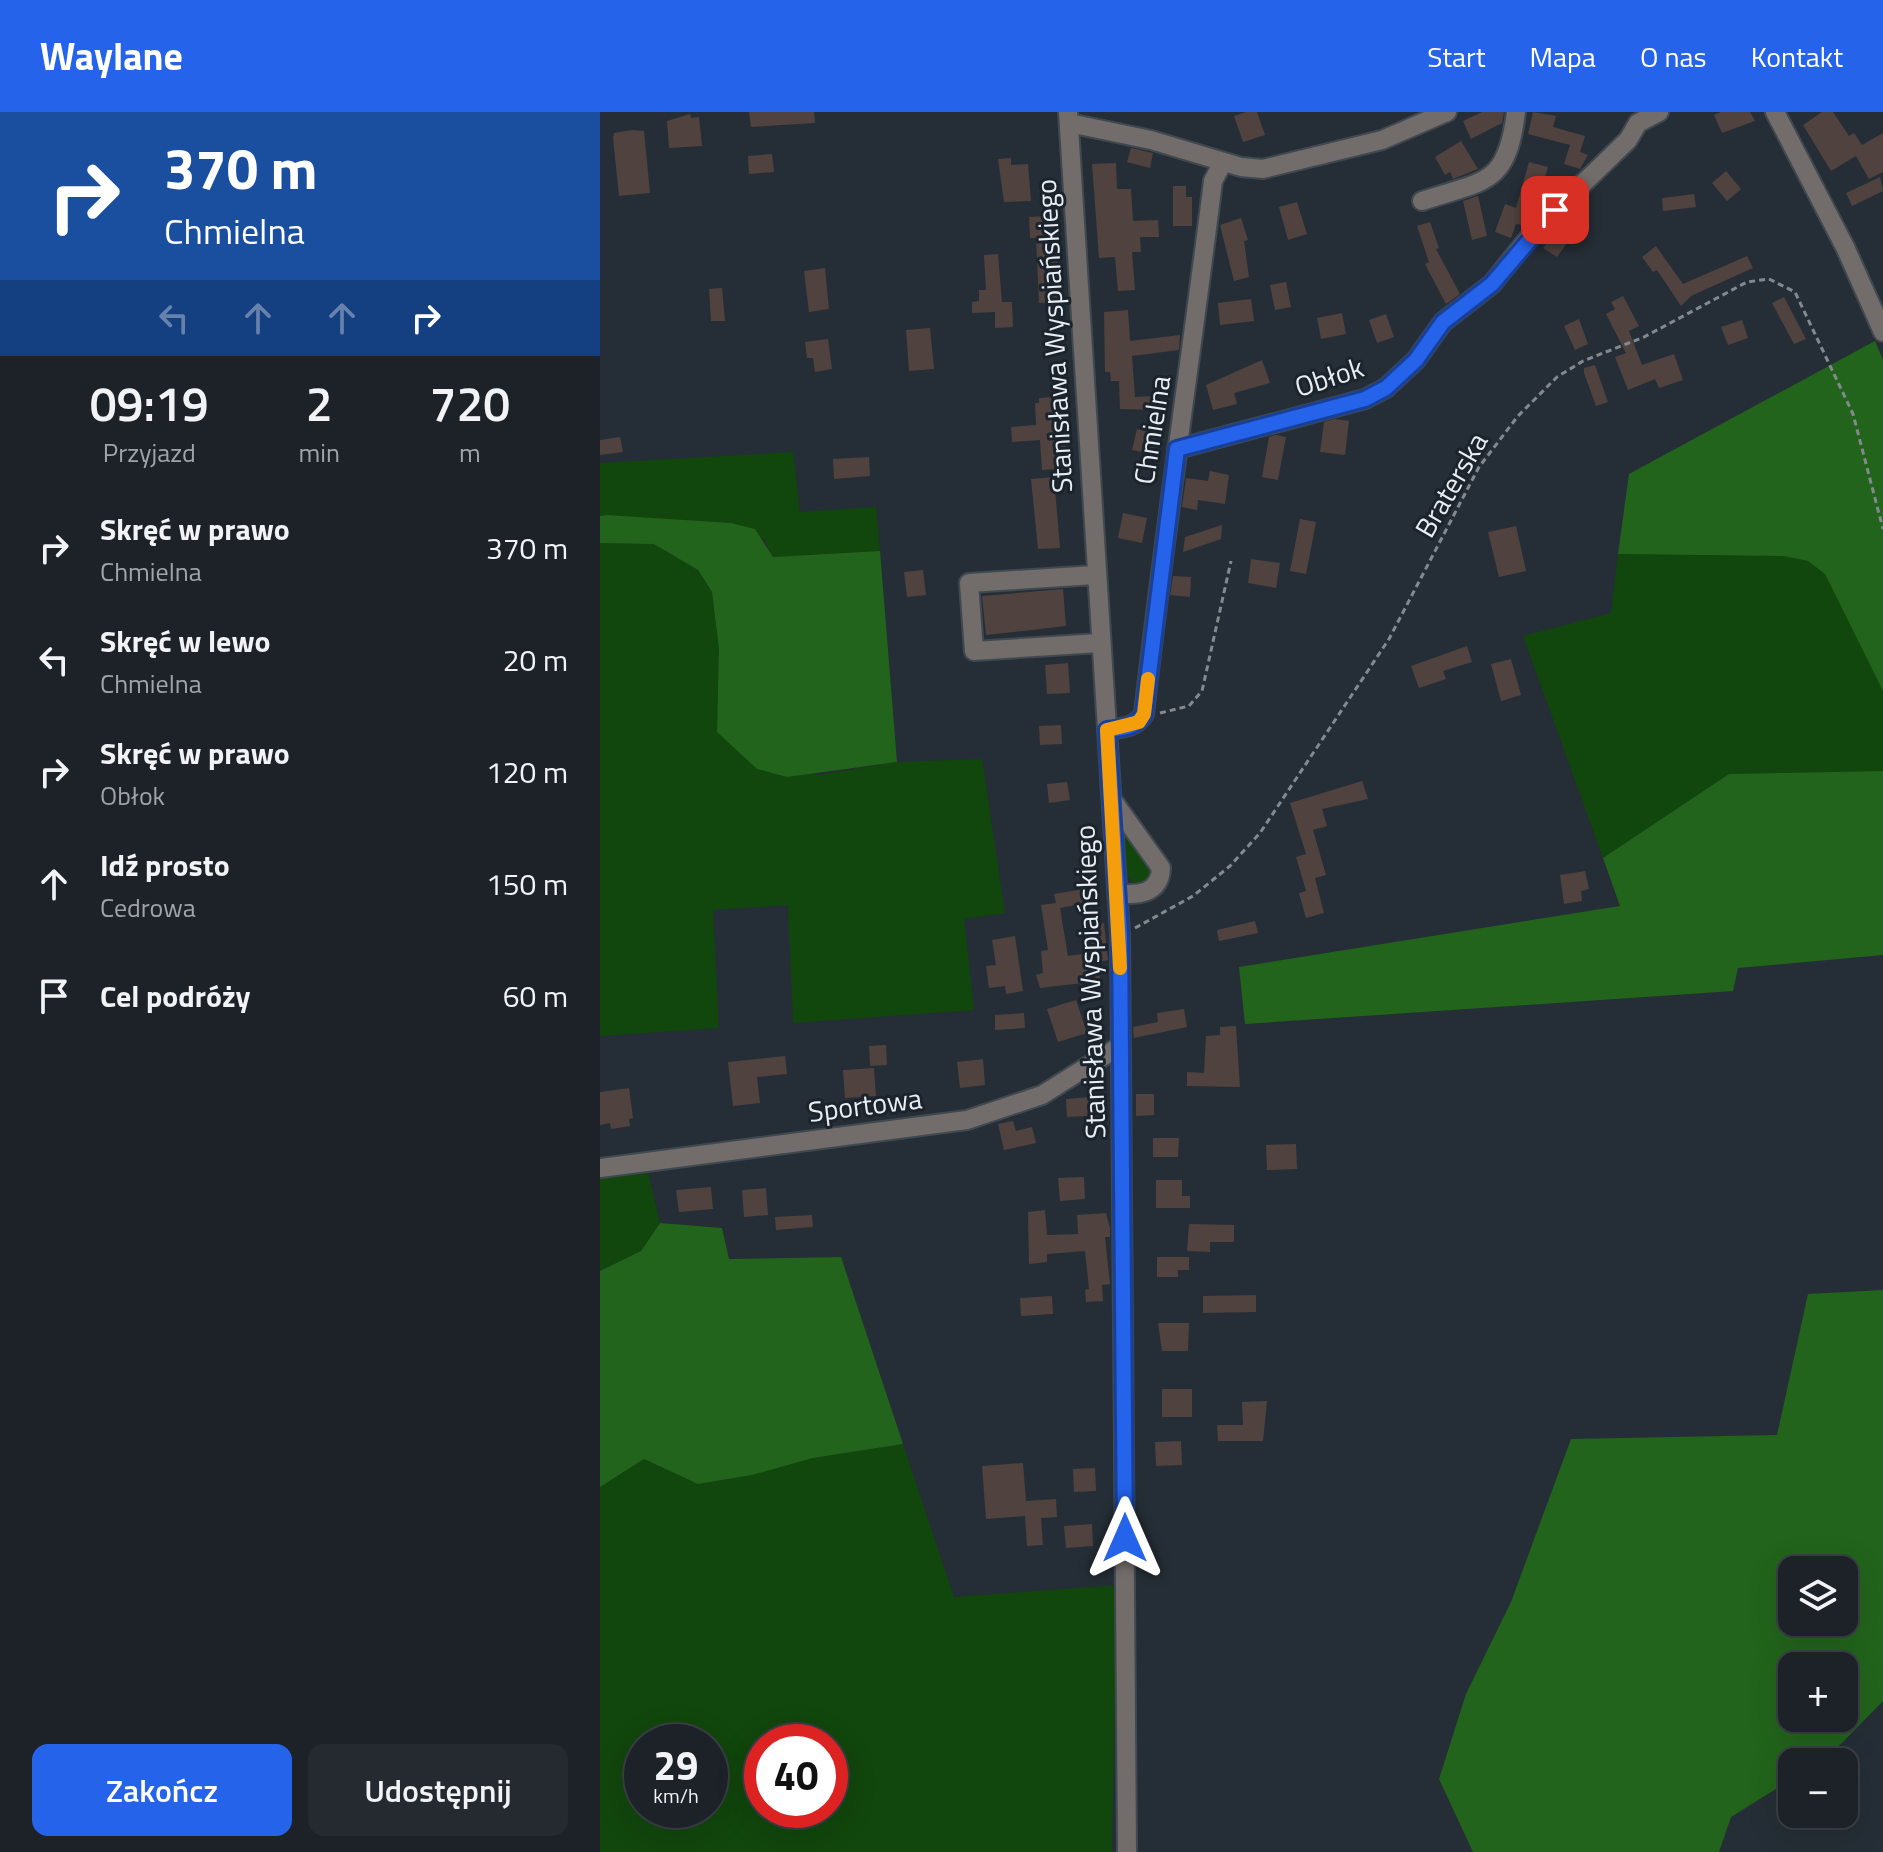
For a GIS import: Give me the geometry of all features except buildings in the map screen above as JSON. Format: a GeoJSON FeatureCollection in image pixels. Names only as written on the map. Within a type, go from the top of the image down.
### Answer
{"type":"FeatureCollection","features":[{"type":"Feature","properties":{"kind":"street"},"geometry":{"type":"LineString","coordinates":[[1069,118],[1223,162],[1263,169],[1382,140],[1447,112]]}},
{"type":"Feature","properties":{"kind":"street"},"geometry":{"type":"LineString","coordinates":[[1422,201],[1491,178],[1509,153],[1516,112]]}},
{"type":"Feature","properties":{"kind":"street"},"geometry":{"type":"LineString","coordinates":[[1635,118],[1659,112]]}},
{"type":"Feature","properties":{"kind":"street"},"geometry":{"type":"LineString","coordinates":[[1775,112],[1845,247],[1883,332]]}},
{"type":"Feature","properties":{"kind":"street","name":"Stanisława Wyspiańskiego"},"geometry":{"type":"LineString","coordinates":[[1069,118],[1099,643],[1120,934],[1127,1852]]}},
{"type":"Feature","properties":{"kind":"street","name":"Obłok"},"geometry":{"type":"LineString","coordinates":[[1177,449],[1373,396],[1416,360],[1443,322],[1492,284],[1535,230],[1628,140],[1635,118]]}},
{"type":"Feature","properties":{"kind":"street","name":"Chmielna"},"geometry":{"type":"LineString","coordinates":[[1144,714],[1213,181],[1223,162]]}},
{"type":"Feature","properties":{"kind":"street"},"geometry":{"type":"LineString","coordinates":[[1095,575],[969,583],[974,651],[1099,643]]}},
{"type":"Feature","properties":{"kind":"street"},"geometry":{"type":"LineString","coordinates":[[1107,730],[1128,727],[1139,722],[1144,714]]}},
{"type":"Feature","properties":{"kind":"street"},"geometry":{"type":"LineString","coordinates":[[1112,799],[1161,868],[1157,884],[1149,891],[1118,893]]}},
{"type":"Feature","properties":{"kind":"street","name":"Sportowa"},"geometry":{"type":"LineString","coordinates":[[600,1168],[967,1120],[1042,1095],[1120,1046]]}},
{"type":"Feature","properties":{"kind":"path","name":"Braterska"},"geometry":{"type":"LineString","coordinates":[[1120,934],[1164,915],[1193,896],[1230,866],[1260,833],[1389,639],[1479,467],[1518,416],[1557,377],[1583,361],[1644,337],[1747,282],[1769,279],[1795,292],[1853,414],[1883,529]]}},
{"type":"Feature","properties":{"kind":"path"},"geometry":{"type":"LineString","coordinates":[[1144,714],[1175,712],[1189,706],[1202,691],[1231,561]]}},
{"type":"Feature","properties":{"kind":"green space"},"geometry":{"type":"Polygon","coordinates":[[[1875,341],[1883,360],[1883,691],[1825,574],[1808,561],[1783,556],[1618,554],[1629,474],[1875,341]]]}},
{"type":"Feature","properties":{"kind":"green space"},"geometry":{"type":"Polygon","coordinates":[[[793,452],[800,512],[876,507],[880,551],[773,557],[764,539],[731,523],[600,516],[600,463],[793,452]]]}},
{"type":"Feature","properties":{"kind":"green space"},"geometry":{"type":"Polygon","coordinates":[[[600,516],[731,523],[755,529],[773,557],[880,551],[897,762],[787,777],[757,769],[717,732],[719,649],[712,592],[698,570],[654,544],[600,543],[600,516]]]}},
{"type":"Feature","properties":{"kind":"green space"},"geometry":{"type":"Polygon","coordinates":[[[600,543],[654,544],[698,570],[712,592],[719,649],[717,732],[819,775],[897,762],[982,759],[1005,913],[964,919],[974,1010],[793,1023],[788,905],[713,910],[719,1028],[600,1036],[600,543]]]}},
{"type":"Feature","properties":{"kind":"green space"},"geometry":{"type":"Polygon","coordinates":[[[1618,554],[1783,556],[1808,561],[1825,574],[1883,691],[1883,771],[1729,774],[1603,858],[1523,636],[1611,613],[1618,554]]]}},
{"type":"Feature","properties":{"kind":"green space"},"geometry":{"type":"Polygon","coordinates":[[[1883,771],[1883,955],[1738,968],[1733,991],[1245,1024],[1239,967],[1620,906],[1603,858],[1729,774],[1883,771]]]}},
{"type":"Feature","properties":{"kind":"green space"},"geometry":{"type":"Polygon","coordinates":[[[1125,830],[1152,867],[1151,876],[1143,882],[1133,882],[1126,875],[1125,830]]]}},
{"type":"Feature","properties":{"kind":"green space"},"geometry":{"type":"Polygon","coordinates":[[[647,1168],[660,1223],[641,1251],[600,1271],[600,1175],[647,1168]]]}},
{"type":"Feature","properties":{"kind":"green space"},"geometry":{"type":"Polygon","coordinates":[[[660,1223],[722,1228],[729,1259],[841,1257],[903,1444],[813,1458],[752,1475],[698,1484],[644,1459],[600,1487],[600,1271],[641,1251],[660,1223]]]}},
{"type":"Feature","properties":{"kind":"green space"},"geometry":{"type":"Polygon","coordinates":[[[1883,1290],[1883,1701],[1858,1726],[1858,1652],[1778,1652],[1778,1732],[1853,1732],[1837,1748],[1778,1748],[1778,1788],[1731,1817],[1719,1852],[1473,1852],[1439,1779],[1466,1694],[1511,1602],[1571,1439],[1777,1435],[1808,1294],[1883,1290]]]}},
{"type":"Feature","properties":{"kind":"green space"},"geometry":{"type":"Polygon","coordinates":[[[903,1444],[954,1597],[1117,1585],[1112,1852],[600,1852],[600,1487],[644,1459],[698,1484],[752,1475],[812,1458],[903,1444]]]}},
{"type":"Feature","properties":{"kind":"slow traffic"},"geometry":{"type":"LineString","coordinates":[[1120,968],[1107,730],[1139,722],[1144,714],[1148,679]]}},
{"type":"Feature","properties":{"kind":"route"},"geometry":{"type":"LineString","coordinates":[[1125,1538],[1120,934],[1107,730],[1128,727],[1139,722],[1144,714],[1162,547],[1177,449],[1365,399],[1386,388],[1422,354],[1443,322],[1492,284],[1555,210]]}}]}
